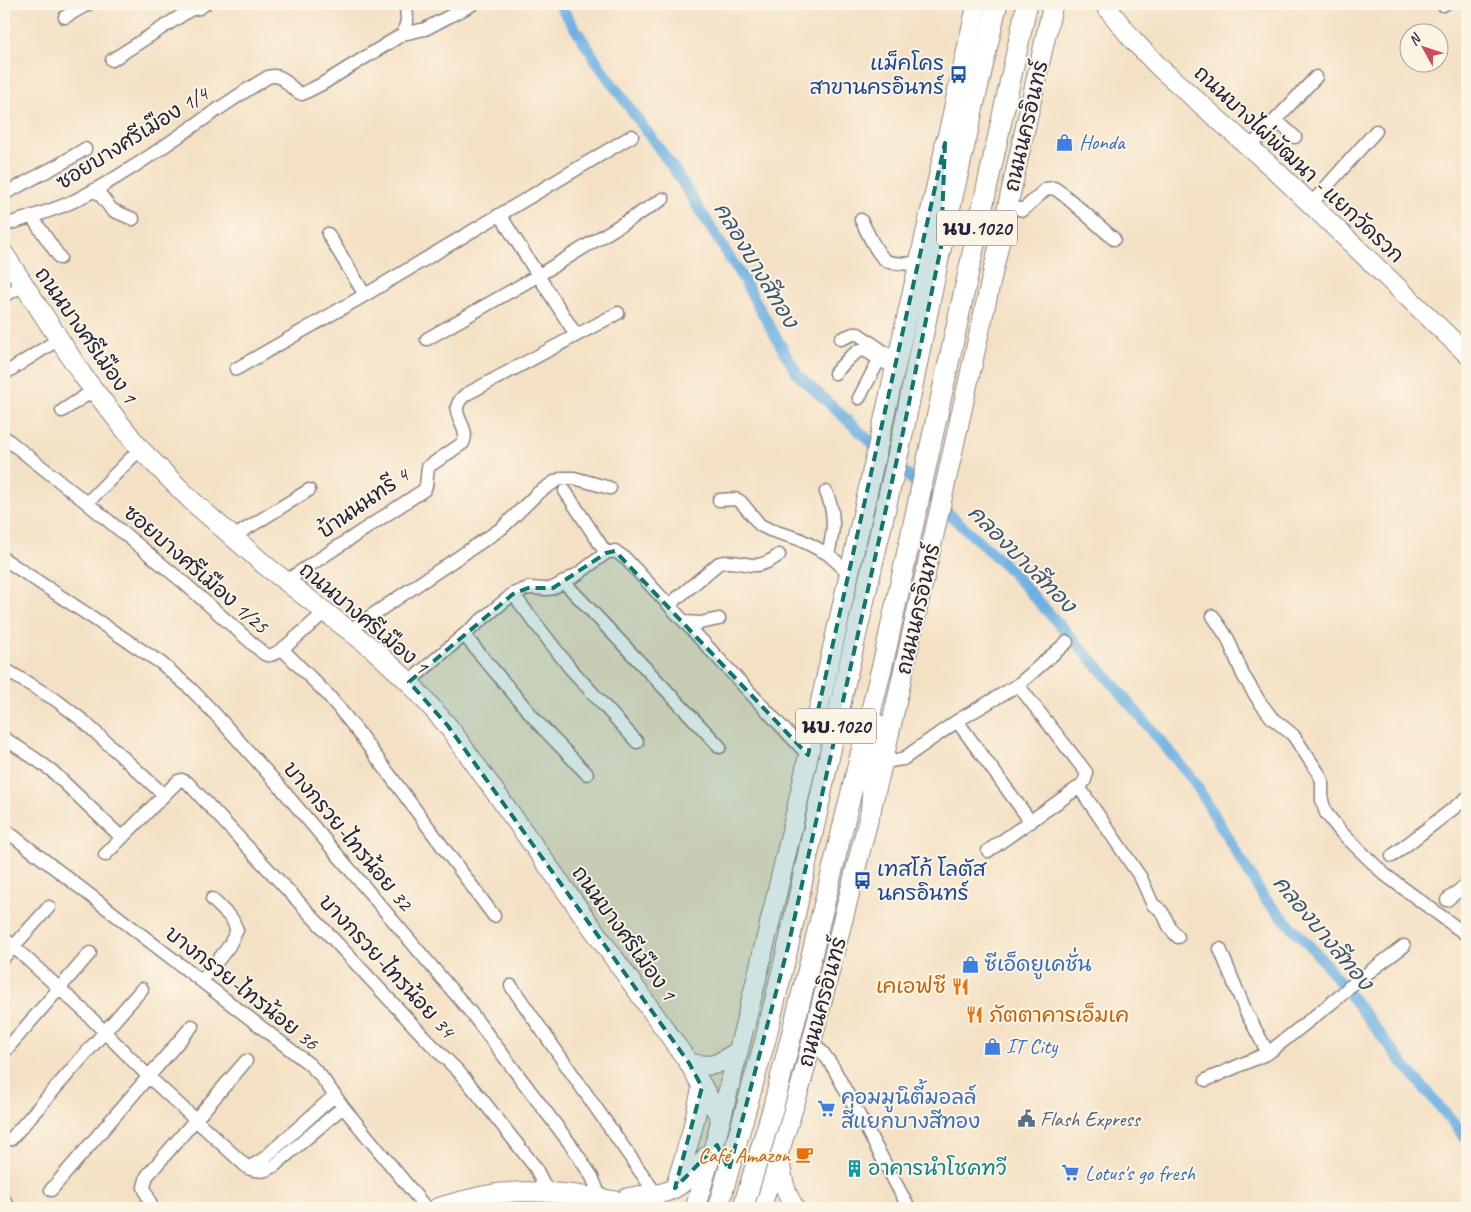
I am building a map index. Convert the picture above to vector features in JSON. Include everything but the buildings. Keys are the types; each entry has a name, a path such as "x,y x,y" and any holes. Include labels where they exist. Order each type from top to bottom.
{"main road":[{"name":"นบ.1020","path":"695,1208 721,1119 756,981 873,470 884,419 890,363 919,263 977,4"},
{"name":"นบ.1020","path":"718,1208 765,1041 788,947 845,683 902,437 941,247 997,4"},
{"name":"ถนนนครอินทร์","path":"743,1208 773,1108 885,654 1027,4"},
{"name":"ถนนนครอินทร์","path":"761,1208 801,1084 884,762 1053,4"},
{"name":"ถนนบางไผ่พัฒนา - แยกวัดรวก","path":"1104,4 1133,40 1160,68 1250,147 1467,354"},
{"path":"941,247 941,219 946,162 945,142"},
{"name":"ถนนบางศรีเมือง 1","path":"4,254 94,390 140,450 192,501 233,537 350,630 409,682 448,726 689,1063 721,1119"},
{"path":"871,810 876,740 888,668 885,654"},
{"path":"689,1063 716,1065 738,1051"},
{"path":"676,1188 692,1135 702,1087"},
{"path":"436,1208 499,1194 548,1192 611,1203 638,1195 656,1201 692,1175 714,1145 726,1166 733,1174 743,1179 753,1180 762,1174 779,1153"},
{"path":"779,1153 783,1180 788,1196 795,1208"}],"street":[{"path":"65,17 88,4"},
{"path":"112,60 186,7 199,8 205,4"},
{"path":"406,4 407,21 403,34 425,29 473,4"},
{"name":"ซอยบางศรีเมือง 1/4","path":"4,225 32,217 96,189 228,102 268,78 276,75 282,78 295,92 302,94 403,34"},
{"path":"1250,147 1316,77"},
{"path":"1276,120 1295,137"},
{"path":"1311,204 1376,131"},
{"path":"236,370 632,136"},
{"path":"4,194 85,149"},
{"path":"1008,206 1023,210 1046,189 1054,188 1114,239"},
{"path":"96,189 112,210 133,219"},
{"path":"427,339 539,275 663,199"},
{"path":"500,215 576,336"},
{"path":"32,217 60,258"},
{"path":"861,220 873,243 885,260 890,262 919,263"},
{"path":"328,234 365,295"},
{"path":"4,296 24,285"},
{"name":"บ้านนนทรี 4","path":"286,581 424,490 428,467 463,444 465,440 457,405 465,395 618,313"},
{"path":"842,340 858,334 890,363"},
{"path":"4,374 59,339"},
{"path":"835,373 850,357 860,350 890,363"},
{"path":"859,398 890,363"},
{"path":"62,410 94,390"},
{"path":"4,437 87,503 140,450"},
{"path":"350,630 502,528 538,493 556,481 563,478 574,478 610,488"},
{"path":"233,537 309,490"},
{"path":"565,491 609,552"},
{"path":"826,492 832,505 834,517 828,554"},
{"path":"719,500 742,502 760,525 799,539 828,554 849,573"},
{"name":"ซอยบางศรีเมือง 1/25","path":"87,503 176,576 258,650 268,656 282,649 326,611"},
{"path":"409,682 513,594 528,588 553,588 609,552 621,554 808,755"},
{"path":"669,605 719,563 728,561 746,566 758,566 769,562 779,555"},
{"name":"บางกรวย-ไทรน้อย 32","path":"4,559 161,663 190,688 215,714 281,788 472,1014 571,1145 611,1203"},
{"path":"564,582 720,747"},
{"path":"513,594 570,668 637,742"},
{"path":"1213,616 1228,640 1243,675 1259,701 1272,718 1293,736 1319,774 1322,781 1322,801 1326,813 1340,832 1384,874 1464,933 1467,930"},
{"path":"685,622 700,624 719,618"},
{"path":"464,636 539,724 587,774"},
{"path":"884,762 903,759 957,721 1018,685 1067,642"},
{"path":"282,649 329,696 355,728 494,916"},
{"path":"4,669 56,700 82,720 164,794 105,855"},
{"path":"988,851 1079,787 1086,779 1086,772 1018,685"},
{"path":"957,721 1031,822"},
{"path":"4,738 52,771 121,837"},
{"name":"บางกรวย-ไทรน้อย 34","path":"164,794 178,781 182,780 188,783 459,1072 535,1167 548,1192"},
{"path":"1079,787 1141,878 1153,905 1159,907 1178,937"},
{"path":"1392,856 1467,798"},
{"name":"บางกรวย-ไทรน้อย 36","path":"4,829 303,1059 320,1075 343,1107 426,1208"},
{"path":"1447,900 1467,884"},
{"path":"202,981 229,946 236,930 232,919 212,899"},
{"path":"4,957 49,907"},
{"path":"4,938 60,988 149,1077 248,1168 266,1171 274,1166 343,1107"},
{"path":"1206,1080 1268,1053 1349,987 1404,946"},
{"path":"1220,948 1246,1012 1268,1053"},
{"path":"4,1052 90,954"},
{"path":"511,986 656,1201"},
{"path":"11,1139 142,990"},
{"path":"51,1190 192,1026"},
{"path":"812,1041 833,1067 909,1208"},
{"path":"152,1208 144,1187 147,1176 246,1061"},
{"path":"248,1168 256,1165 336,1095"},
{"path":"4,1200 9,1208"}],"highlighted area":[{"path":"945,143 941,247 902,437 788,947 729,1170 717,1145 675,1188 702,1087 689,1063 448,726 409,682 513,594 528,588 553,588 606,553 615,551 808,755"}],"waterway":[{"name":"คลองบางสีทอง","path":"559,4 603,71 674,169 743,279 797,374 1006,566 1108,678 1193,780 1264,898 1321,958 1397,1056 1467,1139"}],"place":[{"name":"แม็คโคร สาขานครอินทร์","path":"958,75"},
{"name":"Honda","path":"1065,142"},
{"name":"เทสโก้ โลตัส นครอินทร์","path":"863,881"},
{"name":"ซีเอ็ดยูเคชั่น","path":"970,964"},
{"name":"เคเอฟซี","path":"960,986"},
{"name":"ภัตตาคารเอ็มเค","path":"975,1015"},
{"name":"IT City","path":"992,1046"},
{"name":"คอมมูนิตี้มอลล์ สี่แยกบางสีทอง","path":"827,1109"},
{"name":"Flash Express","path":"1026,1119"},
{"name":"Café Amazon","path":"804,1155"},
{"name":"อาคารนำโชคทวี","path":"854,1168"},
{"name":"Lotus's go fresh","path":"1071,1173"}]}
